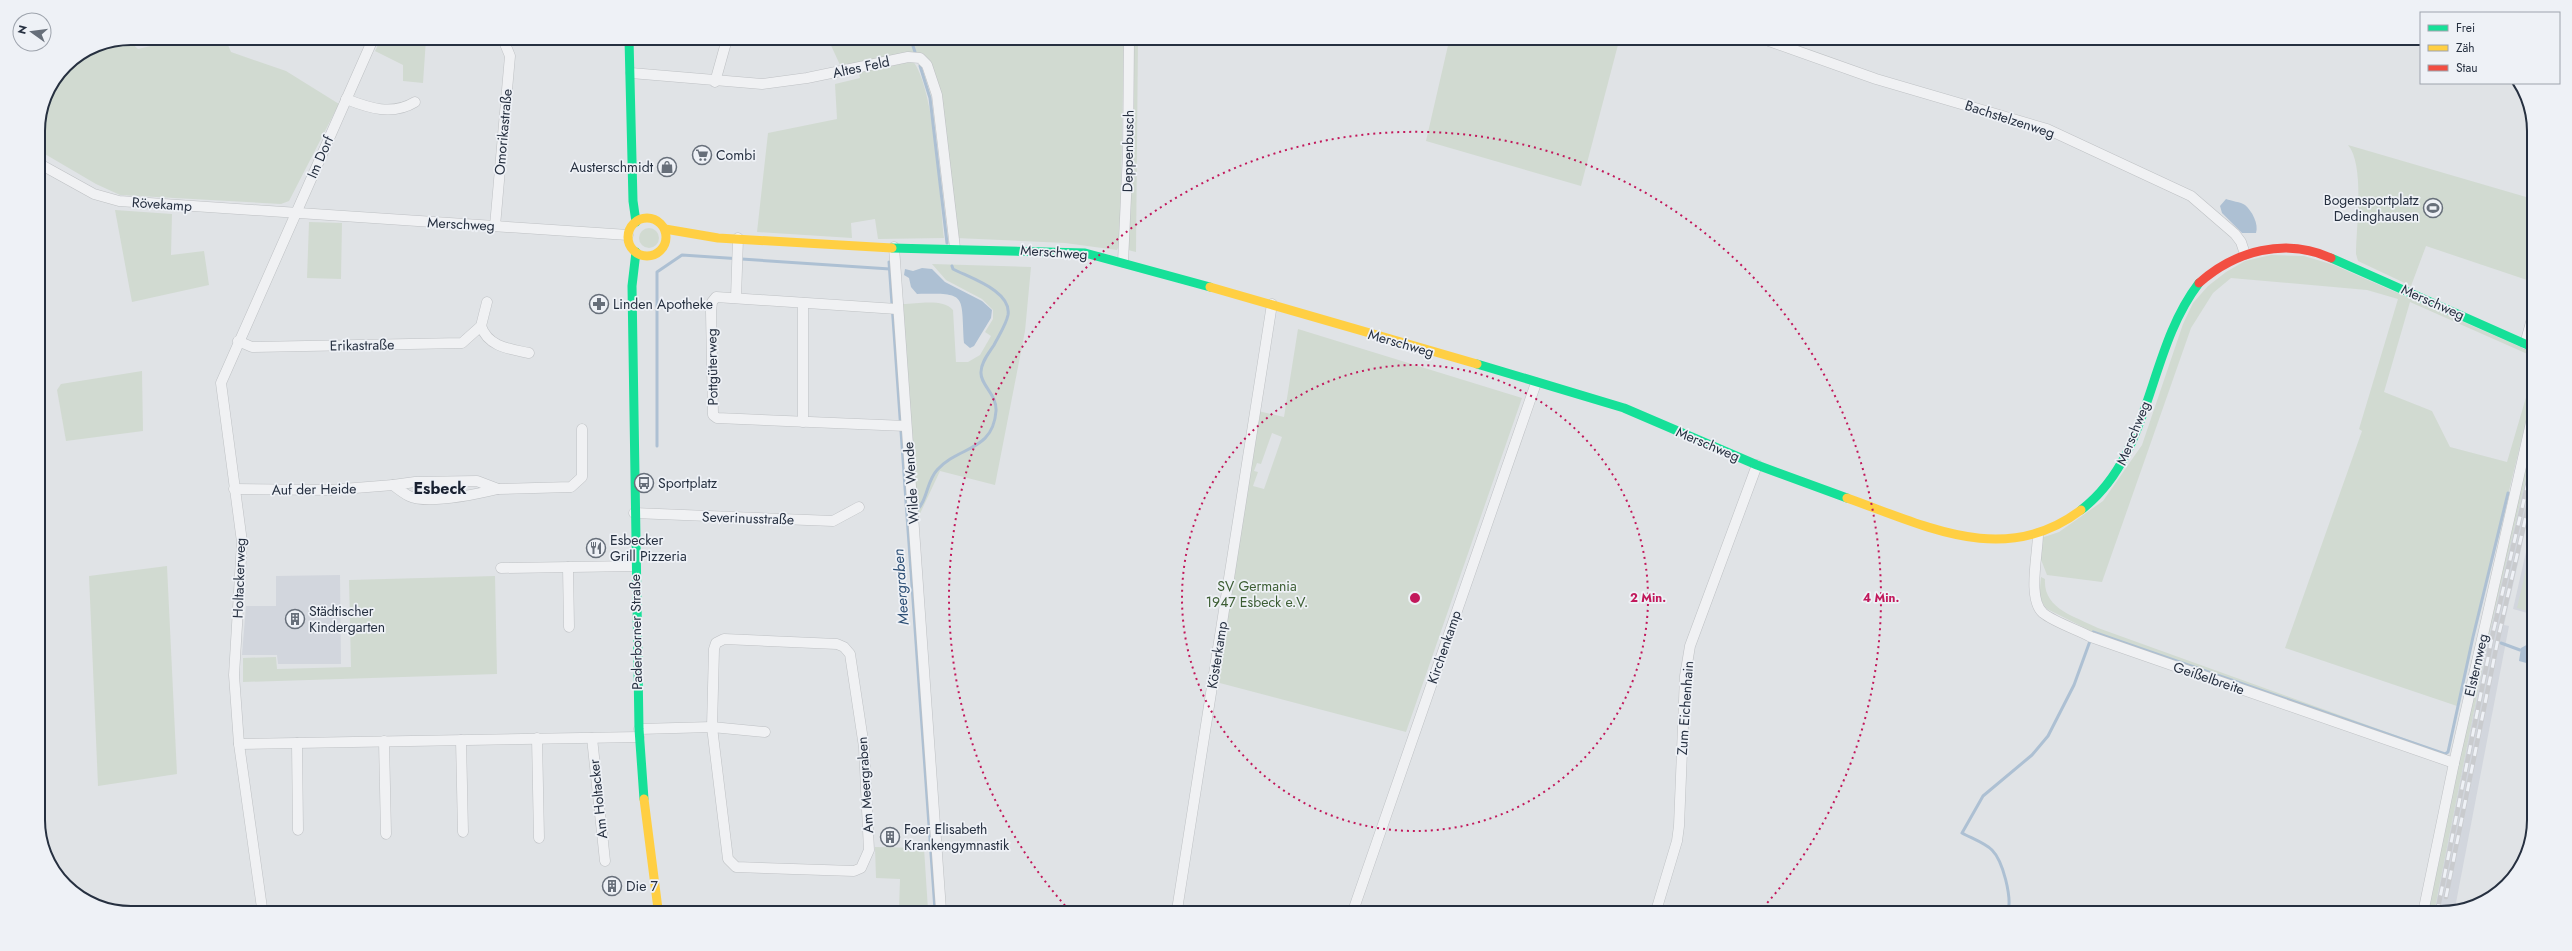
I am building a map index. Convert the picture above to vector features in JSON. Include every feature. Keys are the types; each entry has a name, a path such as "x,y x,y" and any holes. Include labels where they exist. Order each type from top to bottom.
{"street":[{"name":"Im Dorf","path":"294,214 370,45"},
{"name":"Omorikastraße","path":"495,226 510,56 505,45"},
{"path":"629,45 636,222 628,235 629,242 636,252 644,256 653,255"},
{"path":"715,82 725,45"},
{"name":"Deppenbusch","path":"1123,262 1128,153 1129,45"},
{"name":"Bachstelzenweg","path":"1781,45 1876,78 2047,129 2191,196 2235,234 2241,242 2245,254"},
{"name":"Altes Feld","path":"631,74 715,82 762,84 807,78 908,57 920,58 927,65 937,95 955,248"},
{"path":"346,99 371,108 402,110 415,102"},
{"name":"Rövekamp","path":"45,168 94,194 119,201 294,214"},
{"path":"633,168 641,201 649,218"},
{"name":"Merschweg","path":"294,214 628,235"},
{"name":"Holtackerweg","path":"262,906 239,744 234,675 242,542 221,383 294,214"},
{"path":"636,222 649,218 655,219 665,229 672,243"},
{"name":"Merschweg","path":"665,229 718,238"},
{"name":"Merschweg","path":"672,243 718,238 738,238 894,247 1085,253 1123,262 1272,304 1624,408 1757,465 1958,536 1990,541 2038,534 2058,527 2079,513 2108,485 2133,440 2176,320 2187,298 2213,271 2245,254 2278,248 2306,249 2323,254 2527,344"},
{"path":"736,298 738,238"},
{"name":"Paderborner Straße","path":"633,305 645,266 653,255 672,243"},
{"name":"Wilde Wende","path":"894,247 897,309 941,906"},
{"name":"Paderborner Straße","path":"636,252 632,286 634,566 639,733 646,824 658,906"},
{"name":"Pottgüterweg","path":"897,309 716,297 712,302 713,415 717,418 906,426"},
{"path":"487,302 481,326 484,334 492,342 528,353"},
{"path":"803,303 803,422"},
{"name":"Kösterkamp","path":"1178,906 1272,304"},
{"name":"Erikastraße","path":"238,342 252,347 462,343 481,326"},
{"name":"Kirchenkamp","path":"1355,906 1536,382"},
{"name":"Auf der Heide","path":"393,485 409,496 421,499 478,494 498,489 571,487 582,477 582,429"},
{"name":"Elsternweg","path":"2424,906 2454,763 2527,440"},
{"name":"Zum Eichenhain","path":"1658,906 1677,841 1679,826 1685,676 1690,646 1757,465"},
{"name":"Auf der Heide","path":"234,489 330,490 415,482 477,481 498,489"},
{"name":"Severinusstraße","path":"634,513 833,521 859,507"},
{"name":"Geißelbreite","path":"2038,534 2034,589 2036,602 2043,613 2091,637 2454,763"},
{"path":"501,568 634,566"},
{"path":"568,567 569,627"},
{"name":"Am Meergraben","path":"724,639 837,644 844,647 850,654 864,747 869,850 861,868 854,871 736,867 731,864 728,859 712,727 714,649 716,643 724,639"},
{"path":"239,744 592,738 712,727 765,732"},
{"path":"537,738 539,838"},
{"name":"Am Holtacker","path":"592,738 605,861"},
{"path":"462,740 463,832"},
{"path":"384,741 386,834"},
{"path":"297,743 298,830"}],"shaded area":[{"path":"2527,472 2527,523 2504,625 2509,626 2456,904 2435,906 2488,640"},
{"path":"2527,548 2527,613 2513,609"},
{"path":"340,575 341,664 278,664 277,655 242,655 246,606 276,606 276,576"}],"green space":[{"path":"125,45 134,45 138,49 155,45 228,45 231,52 286,71 339,104 289,201 281,204 120,195 96,184 45,154 45,131 48,109 54,93 66,74 83,60 103,50"},
{"path":"378,45 426,45 423,83 403,81 403,65 375,51"},
{"path":"831,45 1124,45 1120,244 1117,250 1065,243 956,238 939,92 920,54 841,67"},
{"path":"1132,45 1138,45 1136,252 1128,250"},
{"path":"1448,45 1618,45 1581,186 1426,141"},
{"path":"912,60 920,74 926,93 931,118 944,238 878,239 875,219 851,223 852,238 757,232 768,133 837,119 835,84 860,78 858,69"},
{"path":"2348,145 2527,197 2527,280 2426,246 2411,286 2358,261 2356,254 2358,181 2353,154"},
{"path":"115,210 172,214 171,255 204,251 209,285 132,302"},
{"path":"309,222 342,223 341,279 307,278"},
{"path":"649,228 656,231 659,238 656,245 649,248 642,245 639,238 642,231"},
{"path":"2271,255 2304,256 2334,265 2527,350 2527,354 2410,302 2384,392 2432,411 2450,447 2507,462 2527,394 2527,417 2457,706 2285,648 2362,431 2359,429 2398,299 2367,290 2231,278 2213,293 2191,328 2102,582 2047,575 2040,557 2041,538 2059,532 2103,501 2142,445 2183,324 2193,303 2208,286 2226,272 2245,261"},
{"path":"932,264 1031,267 1025,331 995,485 940,471 917,520 903,304 936,303 949,306 953,310 956,362 968,362 980,355 991,336 985,332 993,319 993,310 982,299 946,280"},
{"name":"SV Germania 1947 Esbeck e.V.","path":"1298,329 1522,398 1406,732 1216,682 1258,411 1284,417","holes":["1272,433 1282,437 1264,489 1253,486 1258,472 1254,471 1257,463 1261,464"]},
{"path":"142,371 143,431 66,441 57,390 61,384"},
{"path":"2527,452 2527,473 2488,640 2435,906 2428,906 2456,764"},
{"path":"2527,565 2527,611 2517,608"},
{"path":"167,566 177,774 98,786 89,576"},
{"path":"495,576 497,674 243,682 243,658 276,657 277,669 351,667 349,580"},
{"path":"2041,577 2045,579 2049,598 2055,605 2071,615 2098,628 2445,753 2441,755 2097,634 2047,609 2039,599"},
{"path":"875,847 924,848 928,906 899,906 900,879 876,878"}],"water":[{"path":"2226,199 2241,203 2248,208 2256,222 2256,233 2242,233 2222,213 2220,206"},
{"path":"922,268 932,269 945,282 982,301 992,310 991,318 974,346 970,348 964,343 963,315 958,300 953,296 945,294 917,294 911,287 909,278 904,275 905,269 913,271"},
{"path":"2527,645 2527,663 2519,661 2521,648"}],"waterway":[{"path":"913,45 915,52"},
{"path":"920,66 930,98 947,243"},
{"path":"657,446 657,272 682,255 890,269"},
{"name":"Meergraben","path":"889,262 935,906"},
{"path":"915,512 925,497 933,475 937,470 945,462 982,441 988,434 993,424 996,411 994,400 981,377 981,368 1006,322 1008,315 1007,307 997,292 979,281 953,269 952,266"},
{"path":"2093,632 2445,754 2448,752 2473,637 2508,493"},
{"path":"2009,906 2006,880 1996,855 1986,845 1962,833 1983,796 2032,755 2048,736 2074,685 2090,641"},
{"path":"2501,643 2520,650"}],"railway":[{"path":"2438,906 2493,633 2527,487"},
{"path":"2446,897 2499,634 2527,512"}],"traffic: fast":[{"path":"629,45 633,201 636,222"},
{"path":"892,248 1085,253 1210,287"},
{"path":"636,252 632,286 639,729 644,799"},
{"path":"2331,258 2527,345"},
{"path":"2081,510 2105,487 2122,461 2136,432 2168,340 2182,310 2199,283"},
{"path":"1477,364 1624,408 1757,465 1847,498"}],"traffic: slow":[{"path":"643,218 651,218 658,221 663,226 666,237 663,248 658,253 651,256 643,256 636,253 631,248 628,241 628,233 631,226 636,221 643,218"},
{"path":"665,229 718,238 892,248"},
{"path":"1210,287 1477,364"},
{"path":"1847,498 1906,520 1936,529 1965,536 1994,539 2023,537 2052,527 2081,510"},
{"path":"644,799 658,906"}],"traffic: jam":[{"path":"2199,283 2228,263 2244,255 2261,251 2279,248 2296,249 2314,252 2331,258"}],"place":[{"name":"Combi","path":"702,155"},
{"name":"Austerschmidt","path":"667,167"},
{"name":"Bogensportplatz Dedinghausen","path":"2433,208"},
{"name":"Linden Apotheke","path":"599,304"},
{"name":"Sportplatz","path":"644,483"},
{"name":"Esbecker Grill Pizzeria","path":"596,548"},
{"name":"Städtischer Kindergarten","path":"295,619"},
{"name":"Foer Elisabeth Krankengymnastik","path":"890,837"},
{"name":"Die 7","path":"612,886"}],"district":[{"name":"Esbeck","path":"440,488"}]}
